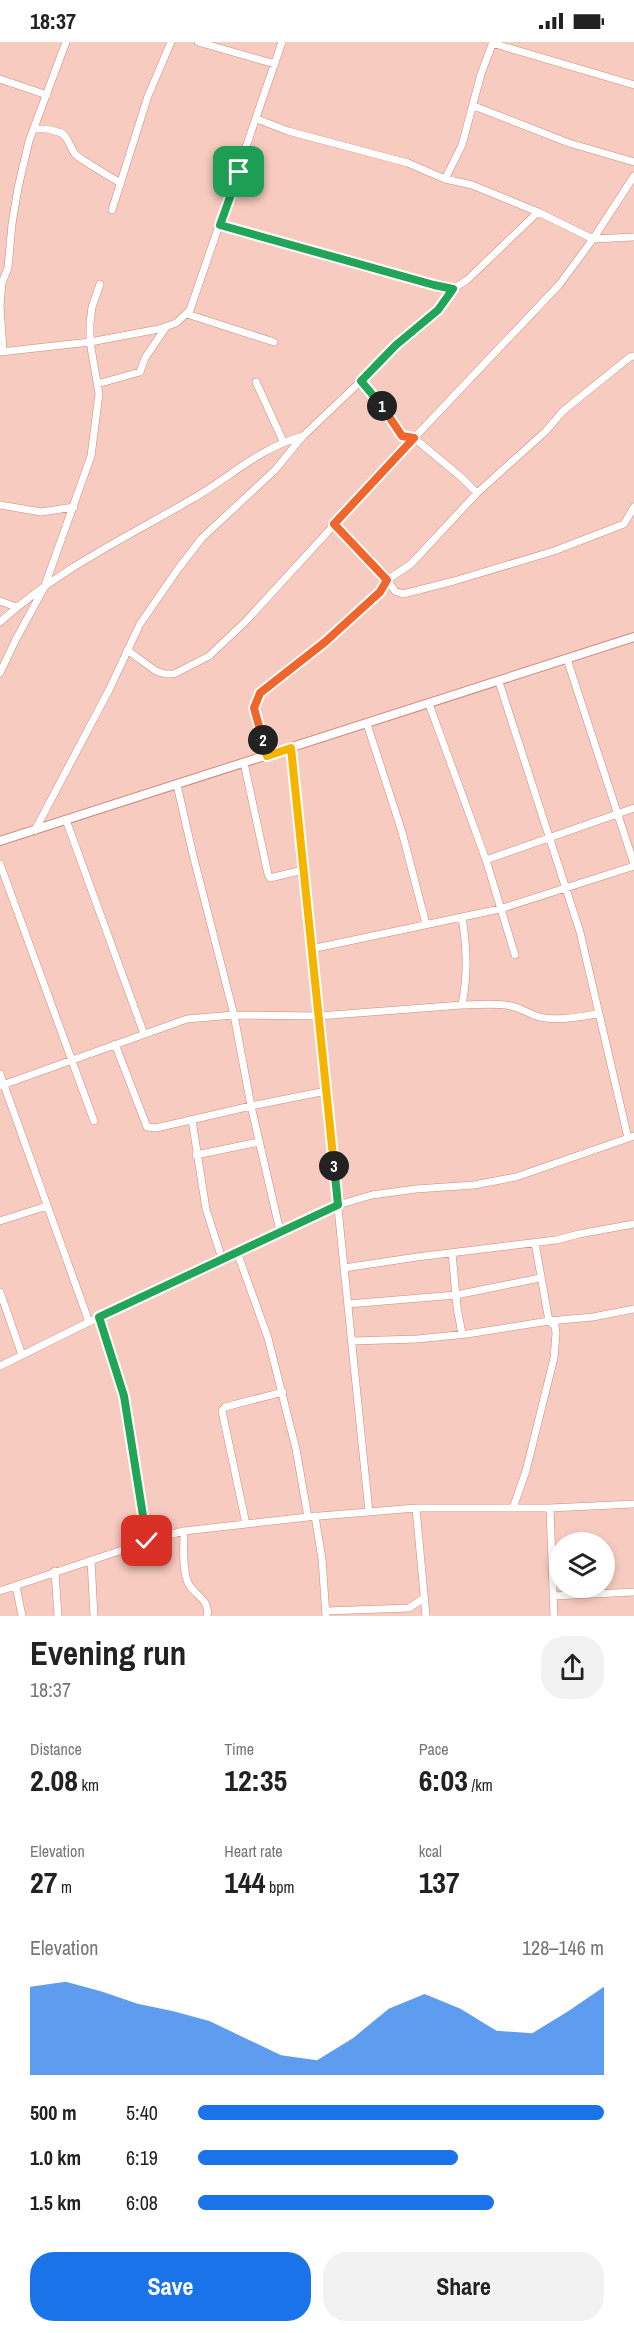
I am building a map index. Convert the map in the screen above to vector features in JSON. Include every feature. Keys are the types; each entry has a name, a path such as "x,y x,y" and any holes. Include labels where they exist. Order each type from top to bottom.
{"main road":[{"path":"0,841 634,637"}],"street":[{"path":"66,42 29,141 12,224 8,268 2,283 0,306 2,351 90,342 166,327 176,323 187,314 257,120 282,42"},
{"path":"112,210 148,96 171,42"},
{"path":"198,42 275,64"},
{"path":"445,179 462,145 492,42 634,85"},
{"path":"0,79 47,95"},
{"path":"474,106 569,143 634,162"},
{"path":"257,120 288,131 408,163 445,179 472,185 538,212 593,239 634,237"},
{"path":"34,129 62,133 78,157 121,183"},
{"path":"127,650 156,671 174,674 208,656 245,622 558,285 593,239 634,176"},
{"path":"35,830 109,690 140,624 202,538 275,470 303,436 396,345 438,310 453,289 467,280 538,212"},
{"path":"220,225 453,289"},
{"path":"0,674 44,588 91,456 99,394 90,342 92,307 100,284"},
{"path":"187,314 274,342"},
{"path":"97,384 140,372 146,358 166,327"},
{"path":"267,756 254,708 260,693 325,642 380,592 387,580 411,564 477,493 546,431 563,411 634,356"},
{"path":"361,381 379,402 402,436 414,438 477,493"},
{"path":"256,382 283,441"},
{"path":"0,622 73,566 193,499 283,441 303,436"},
{"path":"0,505 41,512 74,507"},
{"path":"334,524 395,591 403,594 554,551 624,524 634,507"},
{"path":"0,601 16,608"},
{"path":"311,948 500,909 567,889 634,865 567,659"},
{"path":"0,1366 88,1322 338,1205 372,1195 474,1185 516,1177 631,1137 597,1014 580,932 498,682"},
{"path":"429,704 486,860 515,956"},
{"path":"367,724 402,832 426,924"},
{"path":"291,748 369,1512"},
{"path":"244,763 270,878 303,870"},
{"path":"177,784 234,1015 251,1106 280,1231"},
{"path":"486,860 634,808"},
{"path":"66,820 144,1034"},
{"path":"0,864 94,1121"},
{"path":"462,917 467,950 467,976 462,1005"},
{"path":"2,1085 187,1019 234,1015 319,1017 462,1005 505,1005 538,1017 550,1018 597,1014"},
{"path":"115,1044 147,1126 156,1128 326,1091"},
{"path":"0,1074 88,1322"},
{"path":"192,1120 206,1209 222,1259"},
{"path":"196,1155 259,1142"},
{"path":"0,1221 47,1206"},
{"path":"344,1268 556,1240 634,1224"},
{"path":"513,1508 526,1471 554,1358 556,1334 555,1326 549,1321 535,1243"},
{"path":"237,1252 268,1338 282,1392 322,1560 326,1613 409,1608 424,1598"},
{"path":"452,1252 462,1334"},
{"path":"348,1304 456,1294 540,1278"},
{"path":"0,1292 22,1355"},
{"path":"352,1341 417,1339 462,1334 593,1317 634,1309"},
{"path":"99,1317 124,1396 147,1541"},
{"path":"246,1524 222,1411 225,1407 282,1392"},
{"path":"0,1591 147,1541 184,1531 312,1516 416,1508 550,1508 634,1504"},
{"path":"416,1508 426,1616"},
{"path":"550,1508 551,1532"},
{"path":"184,1531 184,1566 187,1582 194,1592 205,1600 208,1609 207,1616"},
{"path":"91,1560 94,1616"},
{"path":"55,1571 58,1616"},
{"path":"16,1586 22,1616"},
{"path":"615,1593 634,1592"},
{"path":"553,1598 554,1616"}],"route":[{"path":"147,1541 124,1396 99,1317 338,1205 291,748 267,756 254,708 260,693 325,642 380,592 387,580 334,524 414,438 402,436 379,402 361,381 396,345 438,310 453,289 220,225 239,172"}]}
